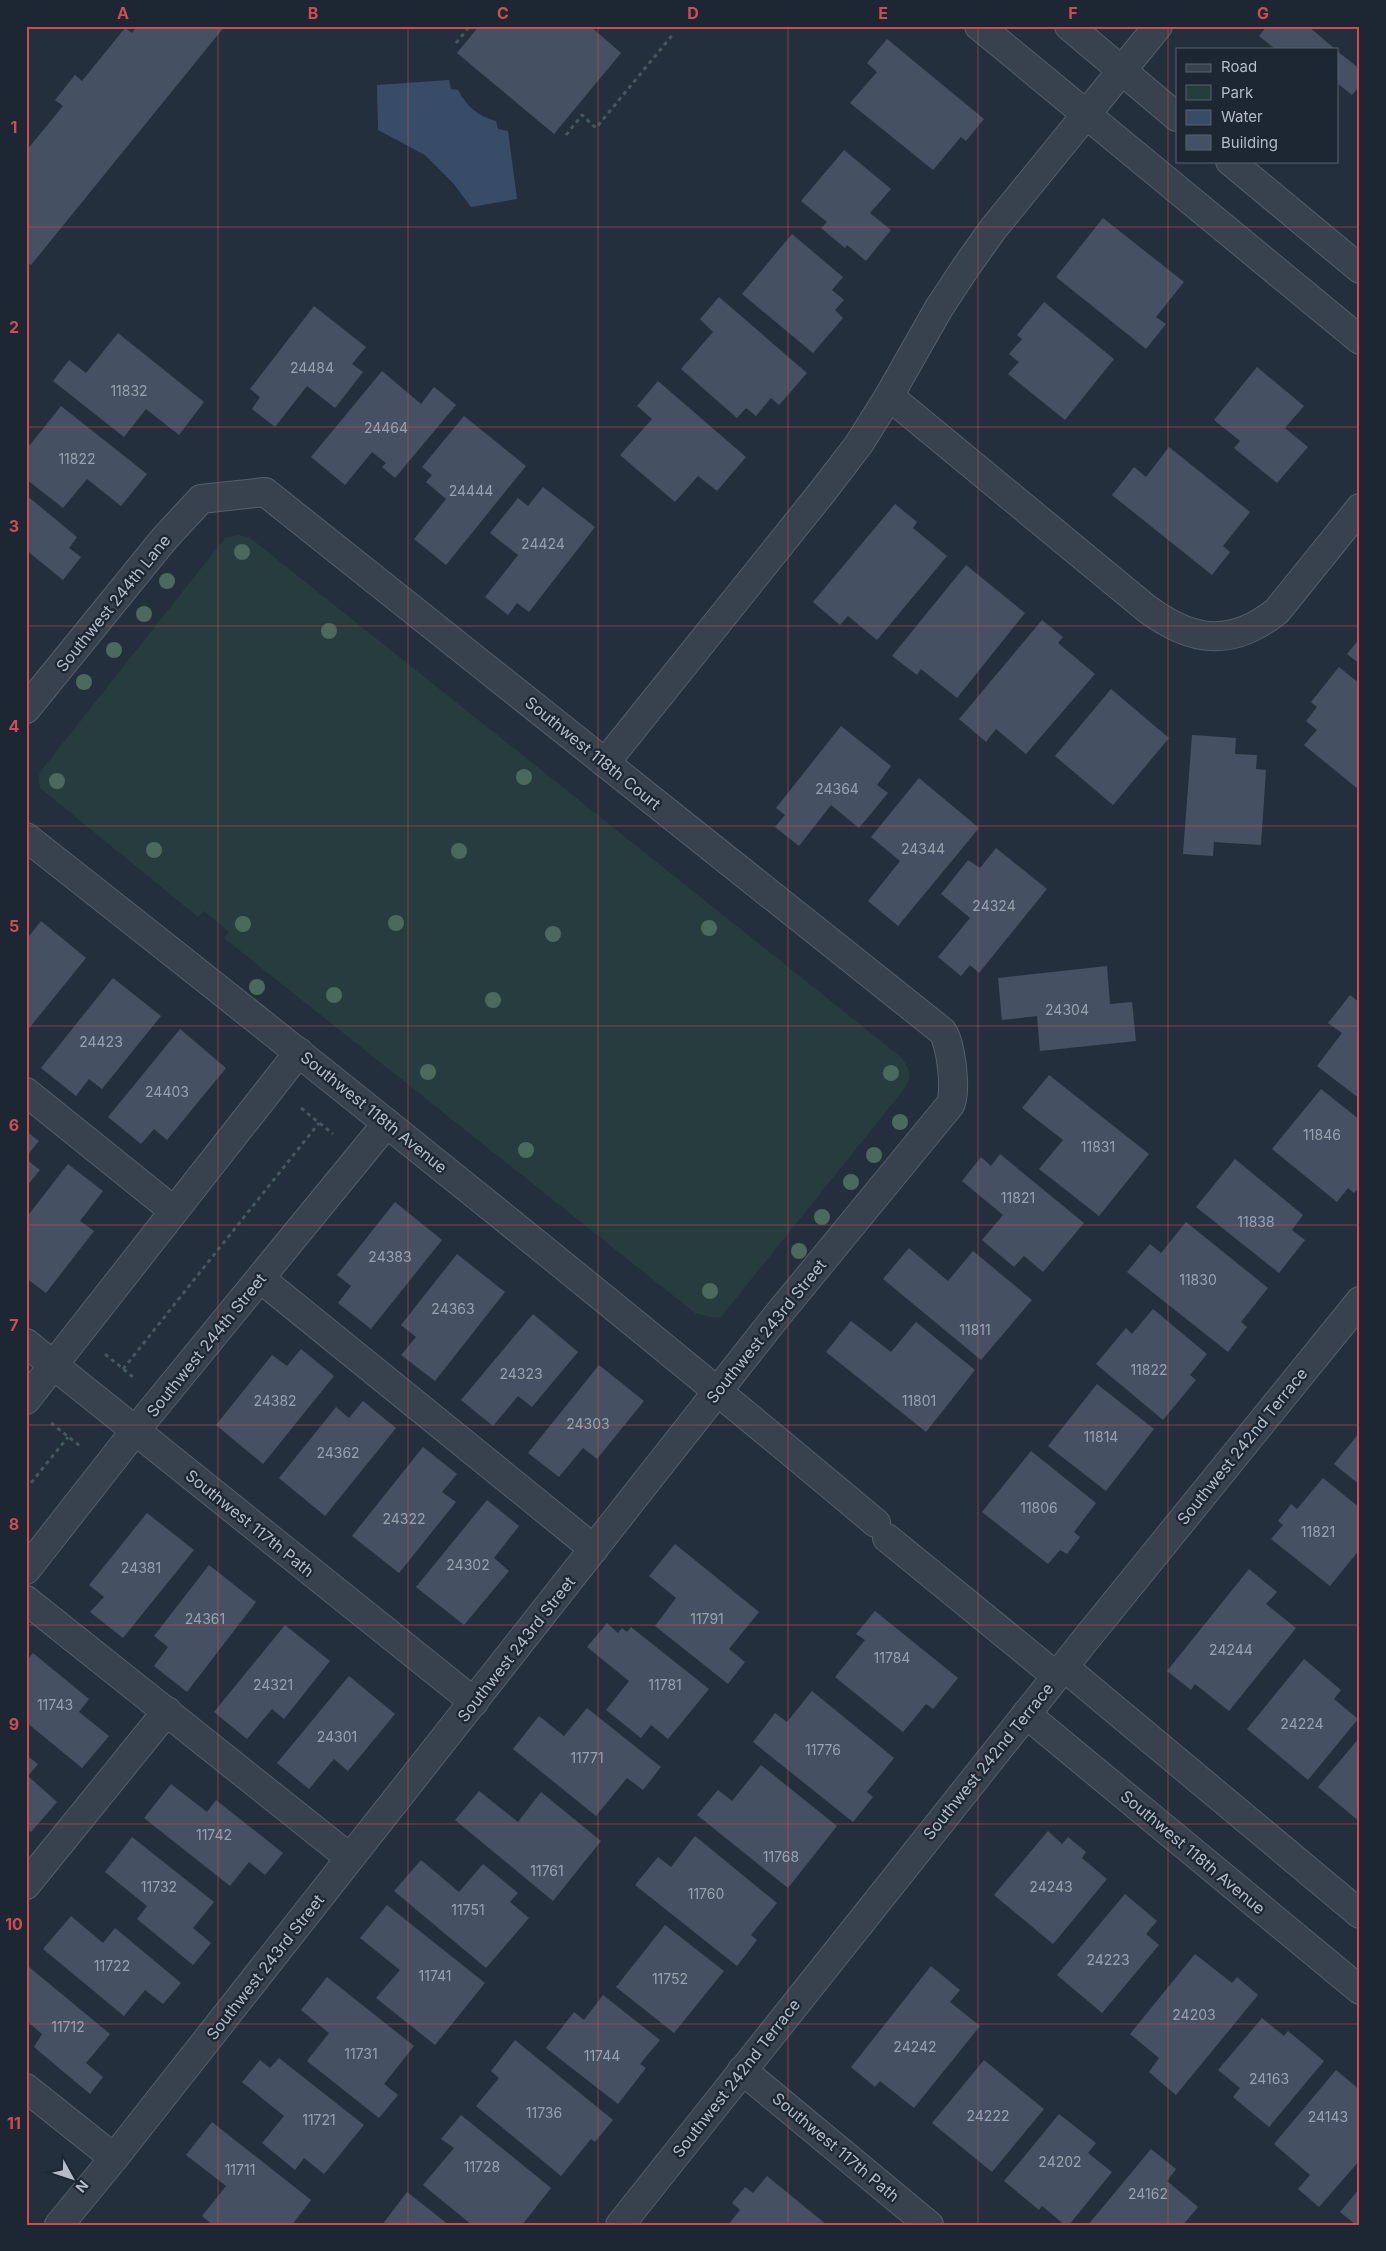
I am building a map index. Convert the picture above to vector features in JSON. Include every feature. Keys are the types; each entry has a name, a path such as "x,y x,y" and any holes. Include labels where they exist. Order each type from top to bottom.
{"street":[{"path":"979,26 1360,340"},
{"path":"1068,26 1176,116"},
{"path":"605,763 824,491 859,444 889,396 939,308 993,229 1158,26"},
{"path":"1231,162 1360,269"},
{"path":"889,396 1146,608 1181,631 1210,636 1227,635 1255,627 1266,620 1277,611 1360,508"},
{"name":"Southwest 118th Court","path":"201,499 265,492 942,1031 946,1035 951,1067"},
{"name":"Southwest 244th Lane","path":"26,709 164,539 201,499"},
{"name":"Southwest 118th Avenue","path":"26,837 299,1052 718,1391 882,1531 1060,1671"},
{"path":"26,1400 299,1052"},
{"name":"Southwest 243rd Street","path":"59,2225 114,2158 718,1391 950,1105 954,1094 951,1067"},
{"path":"26,1092 174,1211"},
{"name":"Southwest 244th Street","path":"26,1570 136,1431 387,1123"},
{"path":"261,1279 594,1549"},
{"name":"Southwest 242nd Terrace","path":"620,2225 1060,1671 1360,1301"},
{"name":"Southwest 117th Path","path":"26,1344 474,1702"},
{"path":"26,1600 350,1858"},
{"path":"1060,1671 1360,1914"},
{"path":"26,1885 166,1711"},
{"name":"Southwest 118th Avenue","path":"1026,1714 1360,1990"},
{"name":"Southwest 117th Path","path":"742,2070 929,2225"},
{"path":"26,2088 114,2158"}],"path":[{"path":"456,43 470,26"},
{"path":"566,135 582,115 596,128 674,33"},
{"path":"295,1103 337,1137"},
{"path":"123,1370 319,1123"},
{"path":"98,1349 135,1379"},
{"path":"50,1422 83,1448"},
{"path":"26,1489 68,1436"}],"green space":[{"path":"238,535 249,537 902,1058 909,1070 910,1077 905,1088 721,1317 714,1318 695,1313 224,938 229,932 204,911 198,917 40,788 39,775 44,767 225,538"}],"water":[{"path":"449,80 451,89 458,90 474,110 496,121 498,129 508,131 517,199 471,207 453,183 425,155 378,130 377,85"}],"building":[{"path":"137,26 225,26 31,265 26,262 26,151 63,106 55,100 75,75 82,81 125,28 132,33"},
{"path":"479,26 590,26 621,53 554,134 457,53"},
{"path":"1267,26 1308,26 1334,48 1274,48 1259,36"},
{"path":"887,39 984,119 966,141 961,137 933,170 850,103 877,72 867,63"},
{"path":"1338,52 1360,69 1360,86 1352,95 1338,84"},
{"path":"844,150 891,189 870,213 891,230 866,261 847,245 845,248 821,228 827,222 801,201"},
{"path":"1103,218 1184,282 1156,317 1166,324 1146,349 1056,277"},
{"path":"792,234 843,277 832,290 844,300 835,310 843,318 813,353 742,294"},
{"path":"719,297 807,373 779,405 771,398 756,416 746,408 737,418 681,369 713,332 700,319"},
{"path":"1044,302 1114,359 1065,420 1008,374 1019,362 1009,354 1022,339 1017,335"},
{"path":"314,306 366,347 352,364 363,372 335,408 307,386 275,427 252,409 260,397 250,389"},
{"path":"118,333 204,402 179,435 146,409 124,437 53,381 69,360 86,373"},
{"path":"1257,367 1304,406 1285,428 1308,447 1277,483 1234,448 1240,441 1214,420"},
{"path":"382,371 421,404 434,387 456,405 395,478 382,467 386,463 372,452 345,485 311,457"},
{"path":"658,381 746,457 717,491 698,476 675,502 620,455 652,419 637,406"},
{"path":"61,406 147,474 121,506 87,479 63,508 26,479 26,442 30,445"},
{"path":"464,416 526,466 446,565 414,539 446,499 426,482 432,475 422,467"},
{"path":"1169,447 1250,512 1223,546 1230,552 1212,575 1112,495 1134,467 1146,477"},
{"path":"543,487 595,527 529,612 517,603 508,615 485,597 518,555 490,533 518,498 528,506"},
{"path":"26,495 77,537 69,548 81,557 63,580 26,550"},
{"path":"895,504 917,522 913,528 947,556 877,640 848,616 840,625 813,602"},
{"path":"966,565 1025,613 957,698 921,669 917,675 892,656"},
{"path":"1042,620 1063,637 1058,643 1095,674 1026,754 996,729 986,742 959,719"},
{"path":"1360,638 1360,664 1347,654"},
{"path":"1339,667 1360,684 1360,787 1358,789 1304,745 1317,730 1306,721 1317,707 1311,702"},
{"path":"1111,689 1169,738 1113,805 1055,756"},
{"path":"841,726 891,766 877,785 888,793 859,828 831,805 799,846 775,827 785,815 776,808"},
{"path":"1192,735 1236,738 1235,754 1257,755 1256,769 1266,770 1261,845 1214,842 1213,856 1183,854"},
{"path":"919,778 979,828 898,926 868,901 900,861 871,837"},
{"path":"996,848 1047,889 979,973 970,965 961,976 938,957 970,918 941,894 968,860 980,868"},
{"path":"41,921 86,958 26,1032 26,940"},
{"path":"1107,966 1110,1004 1132,1002 1136,1041 1040,1051 1037,1016 1002,1020 998,978"},
{"path":"113,978 161,1016 102,1089 89,1079 76,1096 41,1068"},
{"path":"1350,995 1360,1003 1360,1099 1317,1066 1342,1033 1328,1023"},
{"path":"180,1029 226,1068 167,1140 154,1129 141,1144 108,1117"},
{"path":"1049,1075 1149,1154 1099,1216 1039,1169 1063,1140 1022,1108"},
{"path":"1321,1089 1360,1120 1360,1186 1354,1193 1348,1188 1337,1202 1272,1149"},
{"path":"26,1131 39,1141 26,1157"},
{"path":"1000,1154 1084,1223 1043,1272 1024,1256 1014,1267 982,1240 1003,1215 962,1181 981,1157 991,1166"},
{"path":"26,1159 40,1170 26,1187"},
{"path":"1235,1159 1303,1215 1292,1230 1305,1240 1279,1273 1196,1207"},
{"path":"68,1164 103,1191 80,1221 94,1231 46,1293 26,1278 26,1218"},
{"path":"395,1202 442,1240 371,1329 338,1303 351,1286 337,1275"},
{"path":"1186,1222 1268,1288 1241,1322 1247,1327 1228,1352 1127,1272 1150,1244 1161,1253"},
{"path":"909,1248 948,1281 973,1251 1032,1300 981,1360 883,1279"},
{"path":"457,1254 505,1292 435,1381 401,1355 416,1337 401,1325"},
{"path":"1153,1309 1207,1354 1190,1375 1196,1380 1163,1420 1096,1364 1126,1328 1132,1334"},
{"path":"533,1314 578,1352 532,1407 518,1396 493,1426 461,1400"},
{"path":"851,1321 891,1352 916,1322 975,1370 926,1432 826,1352"},
{"path":"301,1349 334,1376 263,1464 216,1425 272,1355 287,1366"},
{"path":"599,1365 644,1401 597,1459 583,1448 559,1477 528,1453"},
{"path":"1097,1384 1154,1429 1106,1491 1048,1446"},
{"path":"363,1401 396,1428 325,1516 279,1478 336,1407 349,1418"},
{"path":"1360,1432 1360,1485 1334,1464"},
{"path":"423,1447 457,1474 442,1492 456,1502 399,1573 352,1536"},
{"path":"1031,1451 1096,1503 1074,1532 1080,1537 1067,1554 1060,1550 1048,1564 982,1512"},
{"path":"1323,1478 1360,1508 1360,1549 1330,1586 1271,1539 1283,1525 1278,1521 1291,1504 1297,1509"},
{"path":"487,1500 519,1526 494,1558 509,1571 464,1625 416,1587"},
{"path":"147,1513 194,1550 123,1638 90,1612 104,1597 89,1585"},
{"path":"675,1544 759,1612 729,1649 745,1662 728,1684 655,1626 676,1598 649,1576"},
{"path":"209,1565 256,1602 187,1692 154,1666 168,1647 154,1636"},
{"path":"1249,1569 1277,1592 1266,1604 1296,1628 1229,1711 1195,1684 1191,1690 1167,1671"},
{"path":"875,1611 958,1678 933,1709 926,1704 903,1732 835,1677 865,1640 856,1634"},
{"path":"607,1623 618,1633 622,1628 627,1632 631,1627 709,1689 668,1739 651,1725 641,1738 606,1710 629,1681 587,1647"},
{"path":"285,1625 330,1661 284,1719 272,1709 247,1739 214,1712"},
{"path":"33,1653 89,1699 79,1712 109,1736 82,1768 26,1722 26,1661"},
{"path":"1304,1659 1341,1690 1334,1699 1358,1719 1308,1780 1247,1729"},
{"path":"349,1676 395,1714 348,1771 334,1759 309,1789 277,1763"},
{"path":"812,1691 894,1758 867,1792 873,1797 853,1822 753,1742 775,1713 787,1722"},
{"path":"587,1708 661,1767 643,1790 627,1778 596,1816 513,1749 539,1716 564,1736"},
{"path":"1360,1737 1360,1822 1318,1787"},
{"path":"26,1755 38,1764 28,1776 57,1802 31,1832 26,1829"},
{"path":"761,1765 837,1826 788,1888 697,1815 718,1790 732,1801"},
{"path":"171,1784 207,1812 216,1800 283,1853 265,1875 249,1862 230,1886 144,1818"},
{"path":"479,1791 518,1822 541,1792 601,1841 553,1901 455,1820"},
{"path":"1048,1831 1062,1844 1068,1837 1086,1852 1082,1858 1107,1879 1053,1944 994,1895"},
{"path":"695,1836 777,1903 751,1935 757,1940 737,1966 635,1885 658,1857 671,1867"},
{"path":"132,1837 214,1902 193,1928 211,1943 193,1965 137,1919 147,1906 105,1872"},
{"path":"421,1860 459,1892 483,1864 518,1893 510,1902 529,1918 486,1968 394,1891"},
{"path":"1125,1894 1157,1921 1146,1934 1159,1945 1102,2013 1057,1975"},
{"path":"387,1905 485,1983 435,2045 376,1998 400,1970 360,1938"},
{"path":"71,1916 103,1943 115,1928 181,1983 163,2004 145,1990 124,2016 43,1949"},
{"path":"665,1925 724,1971 674,2033 616,1987"},
{"path":"1195,1954 1232,1983 1237,1977 1258,1995 1176,2095 1149,2072 1159,2058 1130,2034"},
{"path":"931,1966 960,1990 950,2002 980,2026 914,2108 880,2081 875,2087 851,2067"},
{"path":"29,1967 110,2034 86,2063 103,2077 90,2094 34,2047 42,2034 26,2020 26,1971"},
{"path":"327,1977 414,2046 384,2084 398,2095 379,2118 307,2061 329,2033 301,2010"},
{"path":"603,1995 660,2040 640,2064 646,2068 618,2104 546,2048 574,2012 584,2020"},
{"path":"1262,2018 1284,2036 1288,2031 1324,2061 1269,2127 1233,2097 1240,2088 1218,2070"},
{"path":"515,2040 613,2120 595,2142 591,2139 561,2176 476,2106 499,2078 491,2071"},
{"path":"279,2058 364,2125 324,2174 304,2158 295,2170 262,2143 284,2116 242,2082 260,2060 270,2068"},
{"path":"984,2060 1044,2109 992,2172 932,2123"},
{"path":"1336,2070 1360,2090 1360,2160 1319,2207 1298,2189 1310,2175 1274,2144"},
{"path":"1059,2114 1096,2143 1088,2153 1112,2172 1069,2225 1065,2225 1042,2206 1039,2210 1004,2181"},
{"path":"461,2115 551,2188 522,2225 472,2225 423,2185 454,2148 441,2139"},
{"path":"212,2122 311,2200 292,2225 213,2225 202,2216 226,2186 186,2155"},
{"path":"1151,2149 1176,2169 1167,2181 1198,2207 1183,2225 1088,2225"},
{"path":"767,2176 827,2225 728,2225 740,2210 732,2203 745,2187 753,2193"},
{"path":"1360,2188 1360,2225 1356,2225 1340,2212"},
{"path":"407,2192 449,2225 382,2225"}]}
